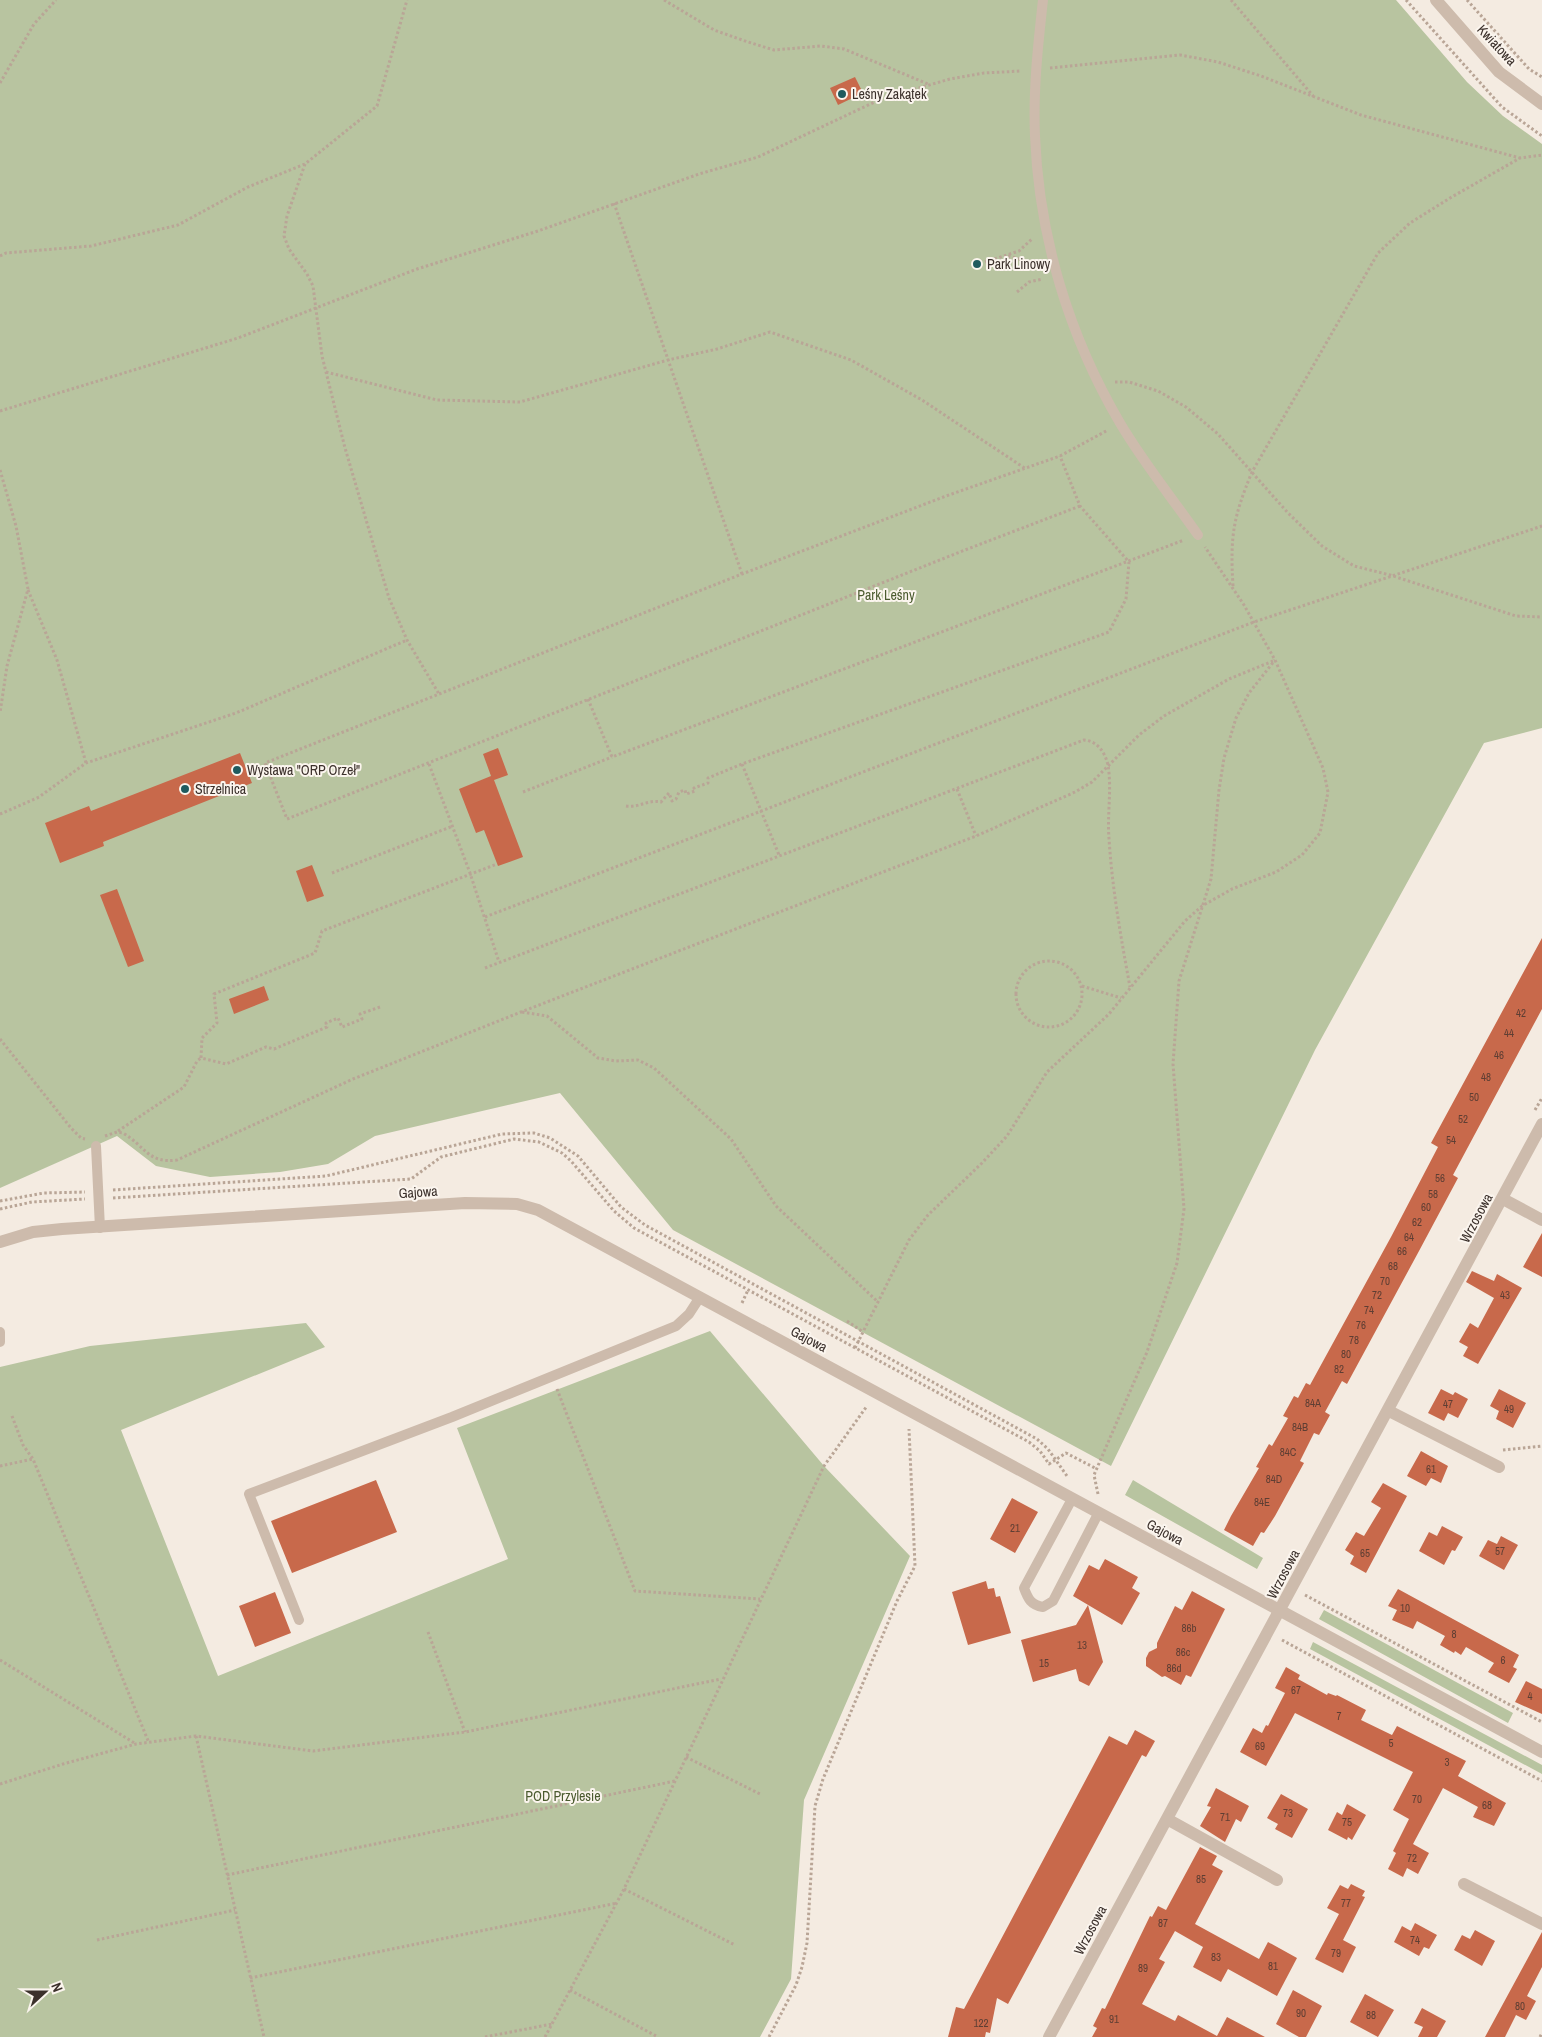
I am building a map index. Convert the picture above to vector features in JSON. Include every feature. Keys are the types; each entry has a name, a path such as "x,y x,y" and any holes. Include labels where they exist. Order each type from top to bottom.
{"street":[{"name":"Kwiatowa","path":"1436,0 1499,72 1542,104"},
{"name":"Wrzosowa","path":"1053,2036 1167,1819 1503,1199 1537,1120"},
{"path":"1503,1199 1542,1220"},
{"name":"Gajowa","path":"0,1242 33,1232 465,1203 516,1204 538,1210 1542,1752"},
{"path":"1389,1411 1474,1452 1500,1467"},
{"path":"1167,1819 1277,1880"},
{"path":"1464,1884 1542,1924"}],"lane":[{"path":"1043,0 1036,70 1035,135 1044,220 1058,283 1074,328 1120,424 1198,535"},
{"path":"94,1143 100,1228"},
{"path":"299,1620 249,1494 552,1377 676,1326 689,1314 700,1297"},
{"path":"0,1332 0,1342"},
{"path":"1072,1499 1024,1588 1028,1599 1035,1606 1043,1607 1053,1601 1098,1514"}],"path":[{"path":"0,83 34,24 56,0"},
{"path":"0,256 6,253 91,246 178,225 248,187 305,164 378,106 408,0"},
{"path":"664,0 714,30 748,42 774,50 821,46 844,49 920,82 931,84"},
{"path":"1231,0 1316,99"},
{"path":"1406,0 1502,107 1542,136"},
{"path":"1468,0 1529,69 1542,77"},
{"path":"0,411 238,338 315,310 417,269 538,231 614,203 758,157 881,99 931,84 984,73 1036,70 1180,55 1218,62 1261,76 1361,115 1520,158"},
{"path":"1233,589 1232,534 1237,507 1252,472 1378,253 1410,223 1520,158 1542,155"},
{"path":"305,164 287,216 284,236 289,249 313,286 315,310 326,372 345,448 389,598 407,640 439,694"},
{"path":"614,203 742,574"},
{"path":"985,262 1007,256 1028,244 1044,220"},
{"path":"1007,256 1030,260 1055,271"},
{"path":"1017,292 1035,279 1046,279 1058,283"},
{"path":"326,372 437,400 520,402 668,360 717,349 770,332 851,360 922,400 1026,469"},
{"path":"1099,382 1130,382 1158,391 1186,407 1218,434 1288,513 1322,546 1354,566 1390,575 1516,616 1542,617"},
{"path":"1080,506 287,819 265,763 742,574 946,496 1060,456 1120,424"},
{"path":"626,806 634,808 655,800 661,802 669,793 672,800 676,799 679,792 684,790 686,794 695,791 694,788 708,782 708,778 742,764 1109,632 1126,599 1129,562 1080,506 1060,456"},
{"path":"0,470 16,526 28,589 57,660 86,763"},
{"path":"485,917 1254,622 1390,575 1542,526"},
{"path":"523,792 1198,535 1254,622 1275,660 1323,768 1328,792 1320,832 1302,855 1276,872 1232,889 1202,906 1185,921 1080,1044 1047,1072 1007,1136 928,1215 909,1240 855,1348"},
{"path":"0,713 7,666 28,589"},
{"path":"0,814 39,798 86,763 236,713 407,640"},
{"path":"117,1132 128,1136 155,1160 164,1162 177,1160 353,1079 976,836 1075,792 1092,782 1108,764 1164,716 1229,679 1275,660"},
{"path":"1099,1498 1094,1475 1147,1352 1177,1263 1184,1209 1173,1064 1179,980 1185,958 1198,927 1202,906 1211,879 1219,790 1224,758 1236,718 1249,693 1275,660"},
{"path":"588,699 612,757"},
{"path":"485,968 1084,740 1092,741 1098,746 1108,764 1109,838 1118,921 1130,987"},
{"path":"429,764 470,873 500,962"},
{"path":"742,764 778,855"},
{"path":"957,789 976,836"},
{"path":"332,873 453,826"},
{"path":"0,1039 71,1128 81,1138 94,1143 117,1132 184,1087 201,1058 202,1038 217,1023 214,994 315,953 322,931 497,864"},
{"path":"1082,986 1079,1008 1072,1018 1063,1024 1052,1027 1040,1026 1030,1021 1022,1012 1017,1002 1016,991 1021,977 1032,966 1041,961 1052,960 1071,968 1082,986 1121,998"},
{"path":"201,1058 226,1064 266,1047 274,1048 327,1027 326,1023 338,1018 342,1027 362,1019 360,1014 380,1007"},
{"path":"522,1012 547,1016 598,1058 616,1061 638,1060 654,1068 731,1139 776,1206 878,1302"},
{"path":"1537,1120 1542,1098"},
{"path":"0,1209 46,1200 326,1176 502,1134 534,1133 550,1138 578,1156 621,1207 645,1225 1037,1439 1056,1460 1070,1481"},
{"path":"0,1201 44,1193 98,1195 410,1179 441,1158 514,1139 539,1142 566,1157 614,1211 634,1228 1029,1442 1049,1464 1066,1453 1097,1469"},
{"path":"847,1320 863,1332"},
{"path":"552,1377 636,1591 760,1599"},
{"path":"545,2037 624,1889 824,1466 877,1392"},
{"path":"769,2037 796,1985 802,1967 806,1943 813,1823 818,1797 890,1619 915,1566 908,1410"},
{"path":"12,1416 22,1446 33,1459 149,1743"},
{"path":"1474,1452 1542,1446"},
{"path":"0,1466 33,1459"},
{"path":"1308,1586 1304,1594 1542,1722"},
{"path":"428,1632 466,1732"},
{"path":"1269,1632 1542,1781"},
{"path":"0,1660 136,1744"},
{"path":"0,1784 136,1744 196,1736 313,1751 466,1732 722,1679"},
{"path":"196,1736 264,2037"},
{"path":"686,1757 762,1795"},
{"path":"226,1875 675,1781"},
{"path":"624,1889 735,1945"},
{"path":"250,1978 617,1903"},
{"path":"98,1940 235,1910"},
{"path":"570,1990 658,2037"},
{"path":"485,2037 552,2024"},
{"path":"1540,2037 1542,2033"}],"green space":[{"name":"Park Leśny","path":"0,0 1396,0 1467,82 1503,116 1542,144 1542,728 1484,743 1315,1050 1111,1466 673,1230 560,1093 375,1136 328,1164 280,1172 210,1177 156,1166 117,1136 0,1188"},
{"name":"POD Przylesie","path":"306,1323 325,1347 121,1430 218,1676 508,1559 457,1428 710,1331 824,1466 910,1556 804,1800 791,1979 760,2037 0,2037 0,1367 90,1346"},
{"path":"1133,1480 1263,1558 1257,1569 1125,1495"},
{"path":"1324,1610 1513,1713 1508,1723 1319,1619"},
{"path":"1313,1642 1542,1765 1542,1774 1310,1649"}],"building":[{"path":"855,77 863,93 838,105 830,88"},
{"path":"498,748 508,775 494,780 523,857 498,866 484,830 476,833 459,789 491,776 483,754"},
{"path":"240,753 252,783 103,842 104,846 60,863 45,823 89,806 91,811"},
{"path":"312,865 324,896 307,902 296,871"},
{"path":"117,889 144,961 128,967 100,895"},
{"path":"1542,938 1542,1009 1453,1175 1458,1178 1419,1251 1347,1384 1342,1381 1325,1412 1330,1415 1319,1435 1314,1433 1300,1461 1304,1463 1275,1516 1264,1533 1261,1532 1253,1546 1224,1530 1259,1468 1256,1467 1269,1444 1272,1446 1288,1418 1283,1416 1294,1396 1298,1398 1306,1383 1310,1385 1391,1237 1438,1147 1431,1143"},
{"path":"264,986 269,1000 234,1014 229,999"},
{"path":"1542,1233 1542,1277 1523,1267"},
{"path":"1472,1271 1494,1281 1497,1274 1522,1288 1478,1364 1463,1356 1468,1347 1459,1342 1470,1323 1478,1328 1494,1298 1466,1282"},
{"path":"1441,1389 1453,1395 1455,1392 1468,1399 1458,1418 1448,1413 1444,1421 1428,1413"},
{"path":"1499,1389 1526,1403 1513,1428 1496,1419 1499,1411 1490,1406"},
{"path":"1421,1451 1448,1466 1441,1483 1431,1478 1426,1486 1407,1476"},
{"path":"376,1480 397,1532 292,1573 271,1521"},
{"path":"1383,1483 1407,1496 1366,1573 1350,1564 1354,1556 1345,1550 1356,1532 1364,1536 1381,1508 1371,1502"},
{"path":"1012,1498 1038,1512 1015,1553 990,1539"},
{"path":"1442,1526 1463,1537 1455,1551 1452,1550 1444,1565 1419,1551 1429,1532 1437,1536"},
{"path":"1501,1536 1518,1545 1504,1570 1479,1556 1488,1540 1497,1544"},
{"path":"1105,1559 1138,1577 1132,1588 1140,1593 1122,1625 1073,1596 1089,1565 1099,1570"},
{"path":"986,1581 988,1589 994,1588 996,1597 1000,1596 1011,1633 968,1645 952,1592"},
{"path":"1398,1589 1519,1655 1513,1667 1517,1669 1509,1683 1488,1672 1494,1663 1466,1647 1461,1655 1455,1651 1454,1653 1440,1645 1445,1636 1417,1621 1413,1629 1392,1620 1397,1610 1388,1606"},
{"path":"1192,1591 1225,1609 1191,1677 1186,1675 1181,1685 1165,1676 1162,1677 1146,1666 1146,1658 1149,1652 1157,1648 1157,1643 1175,1606 1182,1610"},
{"path":"275,1592 291,1633 255,1647 239,1606"},
{"path":"1088,1605 1103,1662 1089,1686 1079,1681 1076,1669 1033,1682 1021,1640 1076,1625"},
{"path":"1286,1667 1300,1675 1298,1679 1327,1695 1328,1693 1337,1695 1366,1710 1361,1720 1392,1735 1397,1726 1466,1761 1458,1776 1506,1803 1494,1826 1473,1817 1478,1807 1443,1788 1413,1844 1429,1853 1418,1874 1407,1868 1403,1877 1388,1869 1396,1853 1393,1851 1409,1819 1393,1810 1413,1772 1295,1713 1266,1766 1240,1752 1253,1728 1262,1733 1266,1725 1268,1726 1285,1693 1275,1688"},
{"path":"1526,1681 1542,1689 1542,1714 1515,1702"},
{"path":"1135,1730 1155,1741 1146,1757 1142,1755 1008,2004 997,1998 990,2033 986,2032 985,2037 948,2037 956,2007 964,2009 1109,1736 1127,1745"},
{"path":"1216,1788 1249,1806 1241,1822 1236,1819 1225,1842 1200,1826 1211,1807 1207,1806"},
{"path":"1281,1794 1308,1809 1292,1838 1275,1829 1278,1824 1267,1818"},
{"path":"1347,1804 1366,1815 1352,1840 1348,1837 1347,1840 1328,1830 1337,1812 1342,1815"},
{"path":"1200,1847 1217,1856 1212,1865 1223,1871 1195,1924 1259,1959 1268,1942 1297,1958 1277,1996 1228,1969 1221,1982 1193,1967 1203,1947 1175,1931 1159,1959 1165,1962 1142,2004 1175,2021 1178,2015 1217,2036 1227,2017 1265,2037 1092,2037 1097,2028 1093,2026 1102,2008 1105,2009 1150,1916 1152,1917 1158,1906 1166,1910"},
{"path":"1351,1884 1365,1891 1362,1896 1365,1897 1343,1940 1356,1947 1343,1973 1315,1959 1339,1914 1327,1908 1340,1885 1348,1889"},
{"path":"1415,1923 1437,1935 1429,1949 1424,1947 1419,1956 1394,1942 1402,1926 1411,1931"},
{"path":"1475,1930 1495,1941 1482,1966 1454,1950 1462,1935 1470,1939"},
{"path":"1542,1932 1542,1967 1527,1996 1536,2001 1526,2020 1516,2015 1505,2037 1485,2037"},
{"path":"1293,1990 1322,2006 1306,2037 1299,2037 1276,2024"},
{"path":"1365,1994 1394,2010 1378,2037 1350,2022"},
{"path":"1422,2008 1446,2021 1437,2037 1418,2037 1423,2027 1414,2023"}],"place":[{"name":"Leśny Zakątek","path":"842,94"},
{"name":"Park Linowy","path":"977,264"},
{"name":"Wystawa \"ORP Orzeł\"","path":"237,770"},
{"name":"Strzelnica","path":"185,789"}]}
